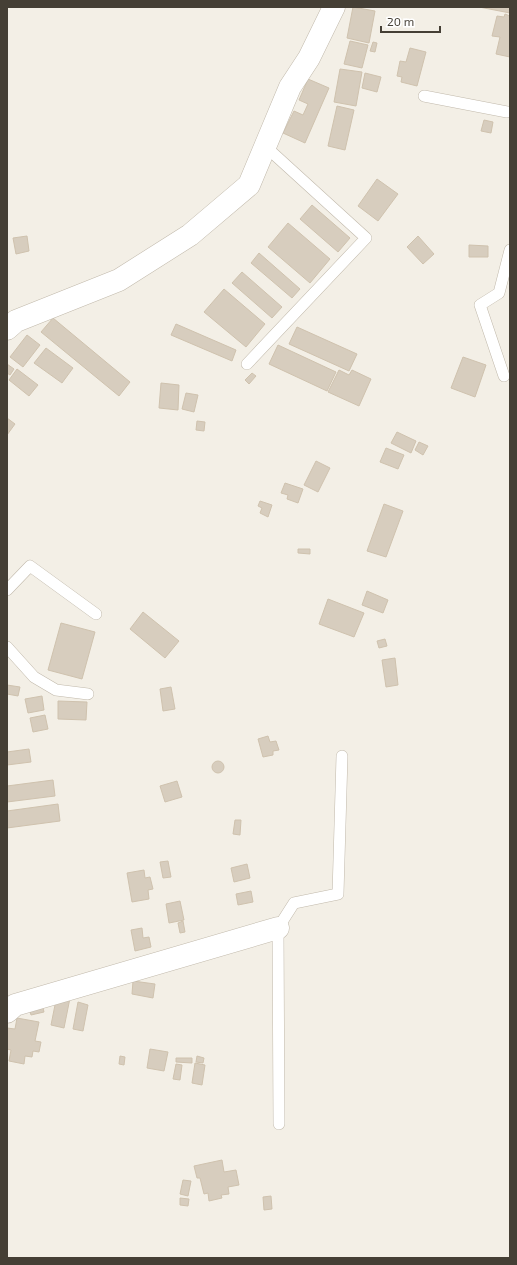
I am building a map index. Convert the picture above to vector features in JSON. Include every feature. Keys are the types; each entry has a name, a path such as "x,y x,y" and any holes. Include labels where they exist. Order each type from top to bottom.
{"street":[{"path":"7,328 16,321 119,280 190,235 249,185 290,87 309,58 334,7"},
{"path":"8,1006 278,928"}],"lane":[{"path":"424,96 509,109"},
{"path":"247,364 366,238 265,146"},
{"path":"504,376 480,305 499,294 510,250"},
{"path":"7,590 30,566 96,614"},
{"path":"7,647 34,678 56,690 88,694"},
{"path":"279,1124 278,928 294,903 338,894 342,756"}],"building":[{"path":"353,7 375,11 369,43 347,38"},
{"path":"479,7 510,7 510,13"},
{"path":"505,14 510,16 510,57 496,54 500,37 492,36 497,16 504,17"},
{"path":"350,41 368,45 362,68 344,64"},
{"path":"373,42 377,43 375,52 370,51"},
{"path":"410,48 426,52 417,86 401,82 402,77 397,76 400,61 406,62"},
{"path":"340,69 362,72 356,106 334,102"},
{"path":"365,73 381,77 377,92 362,88"},
{"path":"308,79 329,88 305,143 283,133 294,111 303,115 308,104 299,100"},
{"path":"337,106 354,110 345,150 328,146"},
{"path":"484,120 493,122 491,133 481,131"},
{"path":"377,179 398,194 378,221 358,206"},
{"path":"312,205 350,238 338,252 300,219"},
{"path":"288,223 330,259 310,283 268,247"},
{"path":"27,236 29,251 16,254 13,238"},
{"path":"418,236 434,254 423,264 407,247"},
{"path":"469,245 488,246 488,257 469,257"},
{"path":"259,253 300,289 292,298 251,263"},
{"path":"242,272 282,307 272,318 232,283"},
{"path":"224,289 265,324 246,347 204,312"},
{"path":"53,318 130,382 119,396 41,332"},
{"path":"176,324 236,350 232,361 171,335"},
{"path":"297,327 357,354 349,371 289,344"},
{"path":"27,335 40,345 23,367 10,357"},
{"path":"278,345 336,372 327,391 269,364"},
{"path":"46,348 73,368 62,383 34,363"},
{"path":"463,357 486,365 475,397 451,388"},
{"path":"7,364 14,369 10,375 7,373"},
{"path":"17,369 38,385 29,396 9,380"},
{"path":"339,370 349,375 352,370 371,379 359,406 328,392"},
{"path":"252,373 256,376 249,384 245,380"},
{"path":"161,383 179,385 178,410 159,408"},
{"path":"186,393 198,395 194,412 182,409"},
{"path":"7,418 15,424 7,435"},
{"path":"197,421 205,422 204,431 196,430"},
{"path":"397,432 416,441 411,453 391,443"},
{"path":"419,442 428,446 423,455 415,450"},
{"path":"386,448 404,455 398,469 380,462"},
{"path":"316,461 330,468 318,492 304,485"},
{"path":"285,483 303,489 298,503 287,499 288,495 281,493"},
{"path":"260,501 272,505 268,517 260,513 262,508 258,506"},
{"path":"384,504 403,511 386,557 367,551"},
{"path":"298,549 310,549 310,554 298,553"},
{"path":"367,591 388,600 383,613 362,605"},
{"path":"328,599 364,613 354,637 319,624"},
{"path":"143,612 179,641 165,658 130,629"},
{"path":"61,623 95,632 82,679 48,670"},
{"path":"385,639 387,646 379,648 377,641"},
{"path":"395,658 398,685 386,687 382,660"},
{"path":"7,685 20,687 18,696 7,694"},
{"path":"171,687 175,709 163,711 160,689"},
{"path":"42,696 44,710 28,713 25,699"},
{"path":"58,701 87,702 86,720 58,719"},
{"path":"45,715 48,729 33,732 30,718"},
{"path":"268,736 270,742 276,741 279,750 273,751 273,755 263,757 258,739"},
{"path":"29,749 31,762 7,765 7,752"},
{"path":"218,761 222,763 224,767 222,771 218,773 214,771 212,767 214,763"},
{"path":"53,780 55,796 7,802 7,786"},
{"path":"177,781 182,797 165,802 160,786"},
{"path":"58,804 60,821 7,828 7,811"},
{"path":"235,820 241,820 240,835 233,834"},
{"path":"168,861 171,877 163,878 160,862"},
{"path":"247,864 250,878 234,882 231,868"},
{"path":"144,870 145,878 150,877 153,889 148,890 149,899 132,902 127,873"},
{"path":"251,891 253,902 238,905 236,894"},
{"path":"180,901 184,920 169,923 166,904"},
{"path":"183,921 185,932 180,933 178,923"},
{"path":"142,928 143,938 149,937 151,947 135,951 131,930"},
{"path":"133,981 155,984 153,998 132,994"},
{"path":"57,995 70,998 64,1028 51,1025"},
{"path":"78,1002 88,1005 83,1031 73,1029"},
{"path":"42,1004 44,1012 31,1015 29,1008"},
{"path":"17,1018 39,1022 35,1041 41,1042 39,1052 33,1051 32,1057 25,1056 24,1064 9,1061 11,1050 7,1049 7,1028 15,1029"},
{"path":"150,1049 168,1052 164,1071 147,1068"},
{"path":"120,1056 125,1057 124,1065 119,1064"},
{"path":"197,1056 204,1058 203,1063 196,1062"},
{"path":"176,1058 192,1058 192,1063 176,1062"},
{"path":"195,1063 205,1065 202,1085 192,1083"},
{"path":"176,1064 182,1065 180,1080 173,1079"},
{"path":"222,1160 224,1172 236,1170 239,1185 228,1187 229,1194 221,1195 222,1198 209,1201 208,1193 204,1194 200,1178 197,1178 194,1166"},
{"path":"183,1180 191,1181 188,1196 180,1194"},
{"path":"271,1196 272,1209 264,1210 263,1197"},
{"path":"180,1198 189,1199 188,1206 180,1205"}]}
